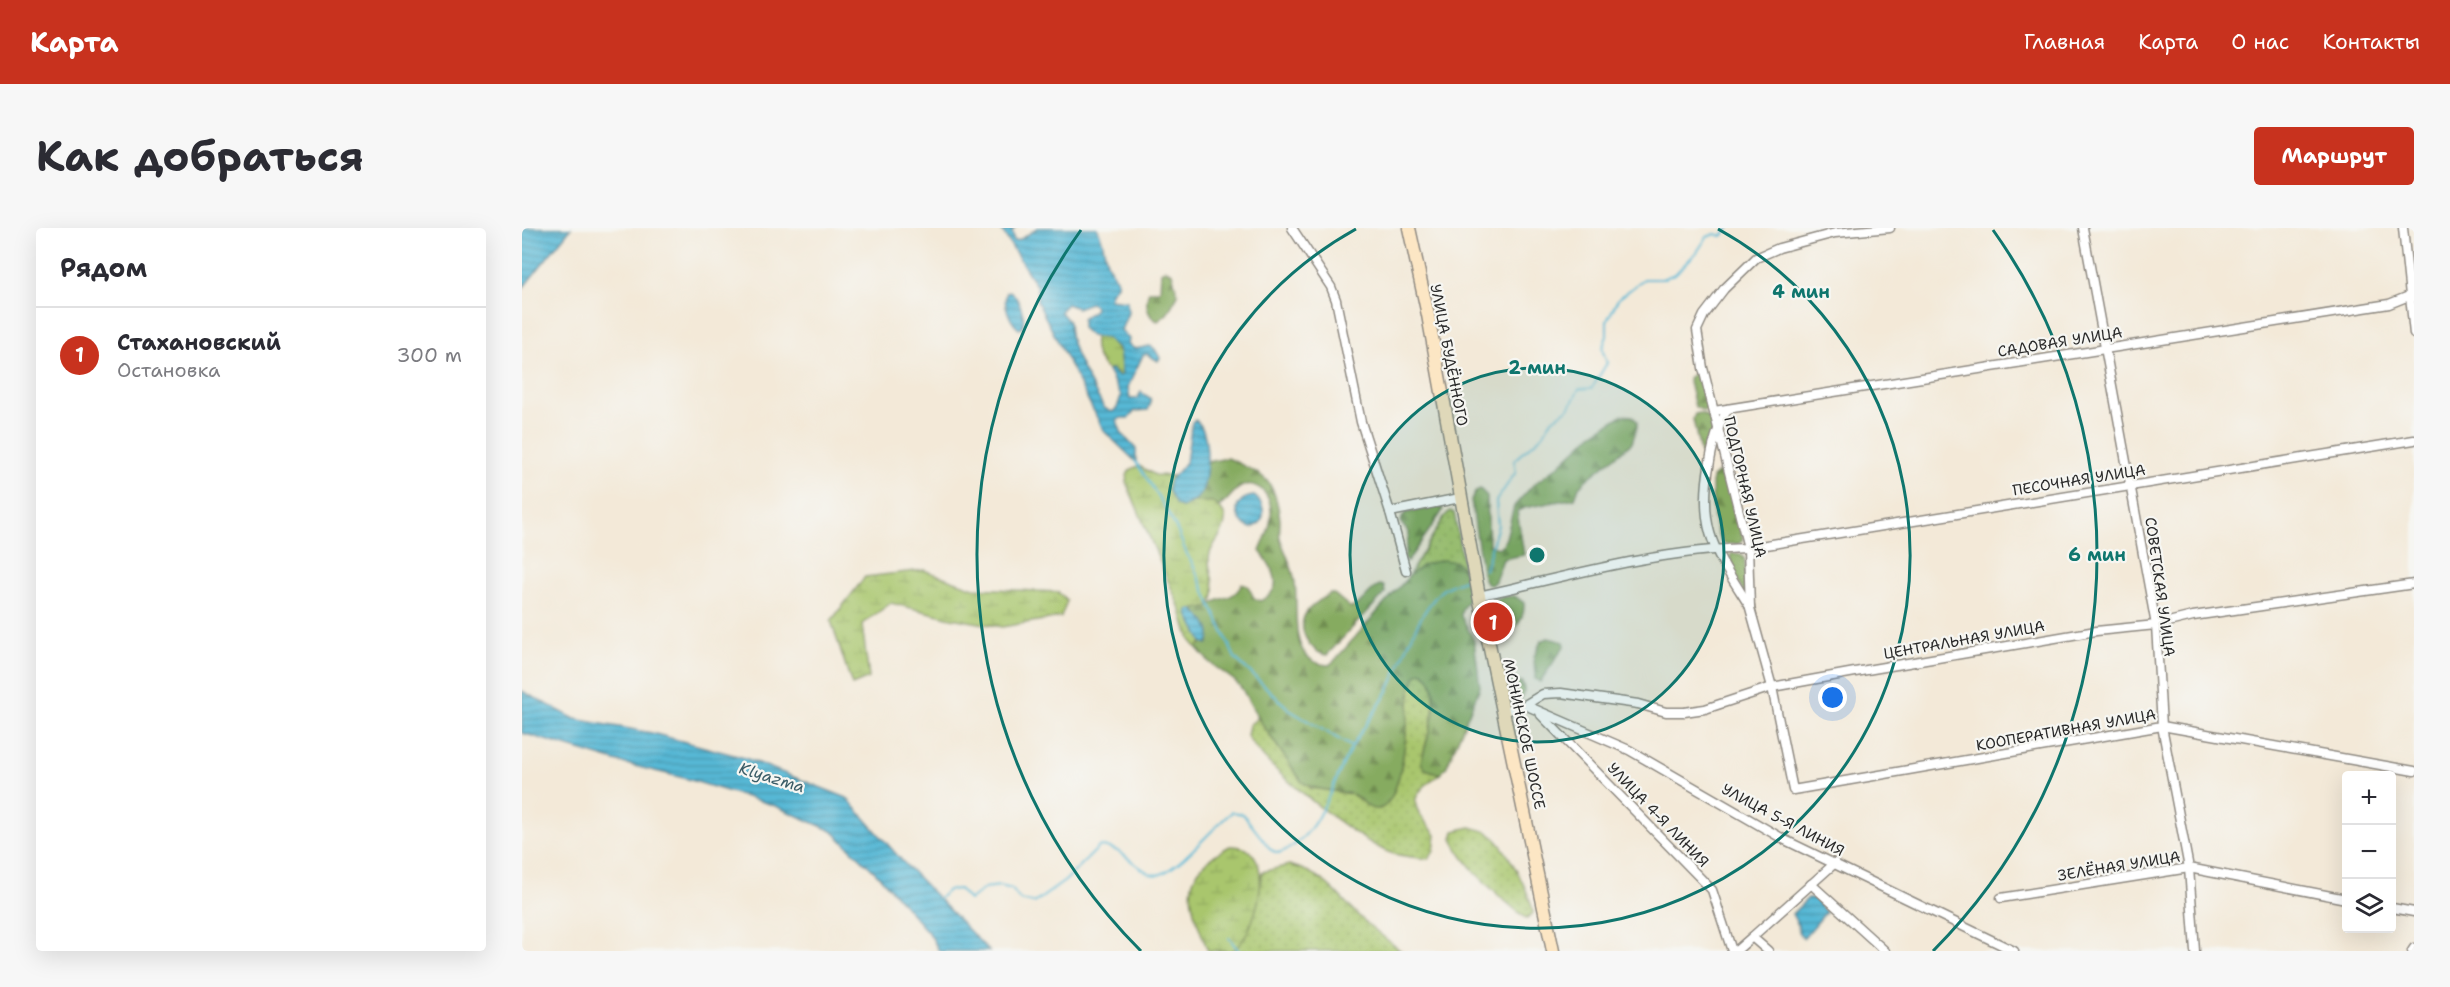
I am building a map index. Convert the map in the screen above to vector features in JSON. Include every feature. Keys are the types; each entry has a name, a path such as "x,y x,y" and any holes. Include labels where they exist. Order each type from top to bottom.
{"main road":[{"name":"УЛИЦА БУДЁННОГО","path":"1409,228 1428,315 1459,492"},
{"name":"МОНИНСКОЕ ШОССЕ","path":"1459,492 1553,951"}],"street":[{"path":"1292,228 1331,287 1336,300 1361,422 1406,571"},
{"name":"ПОДГОРНАЯ УЛИЦА","path":"1793,790 1772,687 1750,608 1748,548 1714,411 1697,330 1704,315 1724,289 1756,258 1779,248 1834,233 1890,228"},
{"name":"СОВЕТСКАЯ УЛИЦА","path":"2083,228 2156,625 2162,726 2189,868 2195,951"},
{"path":"2403,228 2414,334"},
{"name":"САДОВАЯ УЛИЦА","path":"1714,411 2389,304 2411,295"},
{"path":"1728,409 1719,427 1711,458 1705,503 1706,523 1715,549 1750,608"},
{"name":"ПЕСОЧНАЯ УЛИЦА","path":"1715,549 1748,548 2414,440"},
{"path":"1390,512 1459,492"},
{"path":"1479,596 1595,568 1715,549"},
{"name":"ЦЕНТРАЛЬНАЯ УЛИЦА","path":"1504,711 1525,705 1543,694 1561,693 1638,704 1665,712 1684,712 1705,709 1772,687 2096,631 2156,625 2193,616 2414,584"},
{"path":"1525,705 1539,713"},
{"name":"УЛИЦА 5-Я ЛИНИЯ","path":"1539,713 1629,750 1785,840 2014,951"},
{"name":"УЛИЦА 4-Я ЛИНИЯ","path":"1539,713 1712,890 1734,951 1835,863"},
{"name":"КООПЕРАТИВНАЯ УЛИЦА","path":"1793,790 2162,726 2414,771"},
{"name":"ЗЕЛЁНАЯ УЛИЦА","path":"2001,898 2189,868 2342,898"},
{"path":"1811,885 1885,951"},
{"path":"2396,909 2414,912"},
{"path":"1752,937 1768,951"}],"green space":[{"path":"1165,269 1172,273 1178,295 1167,314 1158,321 1149,312 1147,299 1149,291 1160,291 1161,272"},
{"path":"1100,336 1112,341 1116,346 1122,363 1122,376 1111,369 1108,371 1099,360 1095,337"},
{"path":"1694,373 1706,394 1707,409 1704,411 1695,407 1688,378"},
{"path":"1700,413 1711,420 1714,431 1711,443 1704,455 1700,453 1693,419 1695,414"},
{"path":"1622,415 1632,416 1637,421 1632,443 1586,480 1579,487 1575,498 1517,511 1524,555 1503,559 1495,581 1491,585 1487,584 1483,577 1471,500 1476,491 1480,489 1487,496 1489,545 1498,548 1506,538 1514,506 1533,485 1558,466 1592,434"},
{"path":"1228,458 1262,476 1274,493 1280,516 1280,538 1295,582 1297,633 1306,655 1315,662 1329,665 1335,660 1408,577 1423,565 1442,560 1457,562 1464,572 1470,597 1462,609 1461,616 1474,640 1480,687 1446,768 1440,774 1425,769 1421,762 1433,714 1434,689 1430,679 1422,672 1417,674 1411,688 1399,775 1394,792 1387,804 1378,809 1367,806 1351,794 1320,789 1302,782 1258,718 1242,689 1209,662 1196,647 1202,642 1207,644 1197,612 1192,609 1208,607 1234,594 1242,584 1248,586 1254,598 1260,601 1273,591 1275,585 1270,565 1260,551 1271,520 1270,503 1261,489 1252,485 1243,486 1218,507 1212,502 1193,502 1202,488 1207,462"},
{"path":"1139,466 1155,475 1174,476 1168,489 1176,505 1182,507 1193,502 1212,502 1225,517 1224,525 1209,558 1214,596 1208,607 1188,610 1202,642 1196,647 1190,640 1181,611 1126,482 1129,471"},
{"path":"1718,472 1726,475 1743,538 1740,544 1723,544 1719,538 1713,512 1712,493 1712,477"},
{"path":"1441,506 1443,510 1440,515 1407,562 1404,558 1409,533 1401,523 1402,517 1405,513"},
{"path":"1450,511 1454,513 1464,572 1461,566 1423,565 1408,577 1444,517"},
{"path":"1741,554 1745,560 1746,597 1732,570 1730,555"},
{"path":"924,570 974,588 1058,592 1067,601 1061,617 1002,627 951,618 891,603 862,624 869,678 852,685 831,621 865,577"},
{"path":"1380,585 1384,586 1385,593 1327,655 1310,645 1304,633 1303,619 1314,605 1329,594 1334,594 1351,608"},
{"path":"1515,596 1524,603 1523,613 1516,626 1503,635 1498,627 1493,605 1496,599"},
{"path":"1548,638 1564,642 1565,645 1540,682 1535,679 1534,657 1541,641"},
{"path":"1422,672 1429,679 1433,688 1434,700 1433,714 1421,762 1425,769 1440,774 1421,790 1416,803 1421,816 1436,835 1434,851 1429,859 1388,852 1355,833 1271,765 1247,736 1249,725 1258,718 1302,782 1311,788 1352,794 1364,803 1380,809 1389,800 1396,787 1404,751 1412,681 1417,674"},
{"path":"1514,679 1522,682 1524,687 1524,694 1520,701 1515,698 1509,687"},
{"path":"1470,827 1489,833 1509,858 1531,905 1533,913 1527,919 1485,882 1458,850 1452,839 1454,831"},
{"path":"1230,846 1245,848 1255,856 1259,869 1258,900 1254,916 1239,945 1232,951 1208,951 1192,904 1191,891 1200,868"},
{"path":"1289,865 1322,880 1364,921 1401,951 1232,951 1250,924 1262,872"}],"water":[{"path":"522,228 571,228 522,289"},
{"path":"1000,228 1015,228 1012,231 1014,241 1038,228 1097,228 1108,265 1118,284 1109,299 1127,301 1128,313 1121,330 1133,348 1150,346 1155,349 1160,358 1158,361 1147,354 1143,355 1128,387 1130,399 1137,399 1141,392 1150,398 1151,403 1148,410 1135,411 1129,418 1121,418 1117,421 1122,434 1136,449 1136,462 1104,431 1037,301 1037,287","holes":["1090,303 1095,309 1082,319 1082,328 1091,336 1106,338 1119,349 1122,375 1118,376 1111,369 1108,371 1121,396 1117,408 1112,412 1104,408 1081,366 1072,345 1069,322 1060,311 1067,304 1077,308"]},
{"path":"1010,291 1023,314 1022,328 1019,329 1006,307 1007,292"},
{"path":"1195,420 1204,433 1206,443 1206,477 1201,493 1182,507 1176,505 1168,489 1170,480 1186,462 1192,422"},
{"path":"1254,496 1261,504 1263,514 1260,522 1251,528 1241,521 1237,511 1241,501"},
{"path":"1192,609 1204,620 1209,629 1207,644 1202,642 1188,614 1188,610"},
{"name":"Klyazma","path":"522,691 575,719 652,733 745,758 847,798 905,864 989,951 939,951 931,936 880,877 832,831 773,805 522,733"},
{"path":"1808,898 1814,898 1826,912 1804,938 1799,934 1798,925 1792,914"}],"waterway":[{"path":"1485,570 1498,525 1496,501 1516,472 1514,460 1543,435 1552,420 1570,407 1579,389 1592,388 1607,363 1602,349 1607,336 1607,321 1618,299 1644,279 1662,279 1675,274 1697,252 1707,237 1715,234 1722,236 1729,228"},
{"path":"1135,461 1177,530 1235,658 1291,711 1352,747"},
{"path":"939,899 948,890 959,889 969,900 985,888 1000,886 1012,889 1020,900 1034,903 1065,881 1100,846 1113,849 1150,874 1161,874 1179,862 1232,812 1243,814 1271,850 1278,853 1292,846 1304,836 1323,808 1352,747 1389,689 1423,614 1440,592 1469,578"},
{"path":"1229,938 1239,951"}],"place":[{"name":"Стахановский","path":"1493,622"}]}
